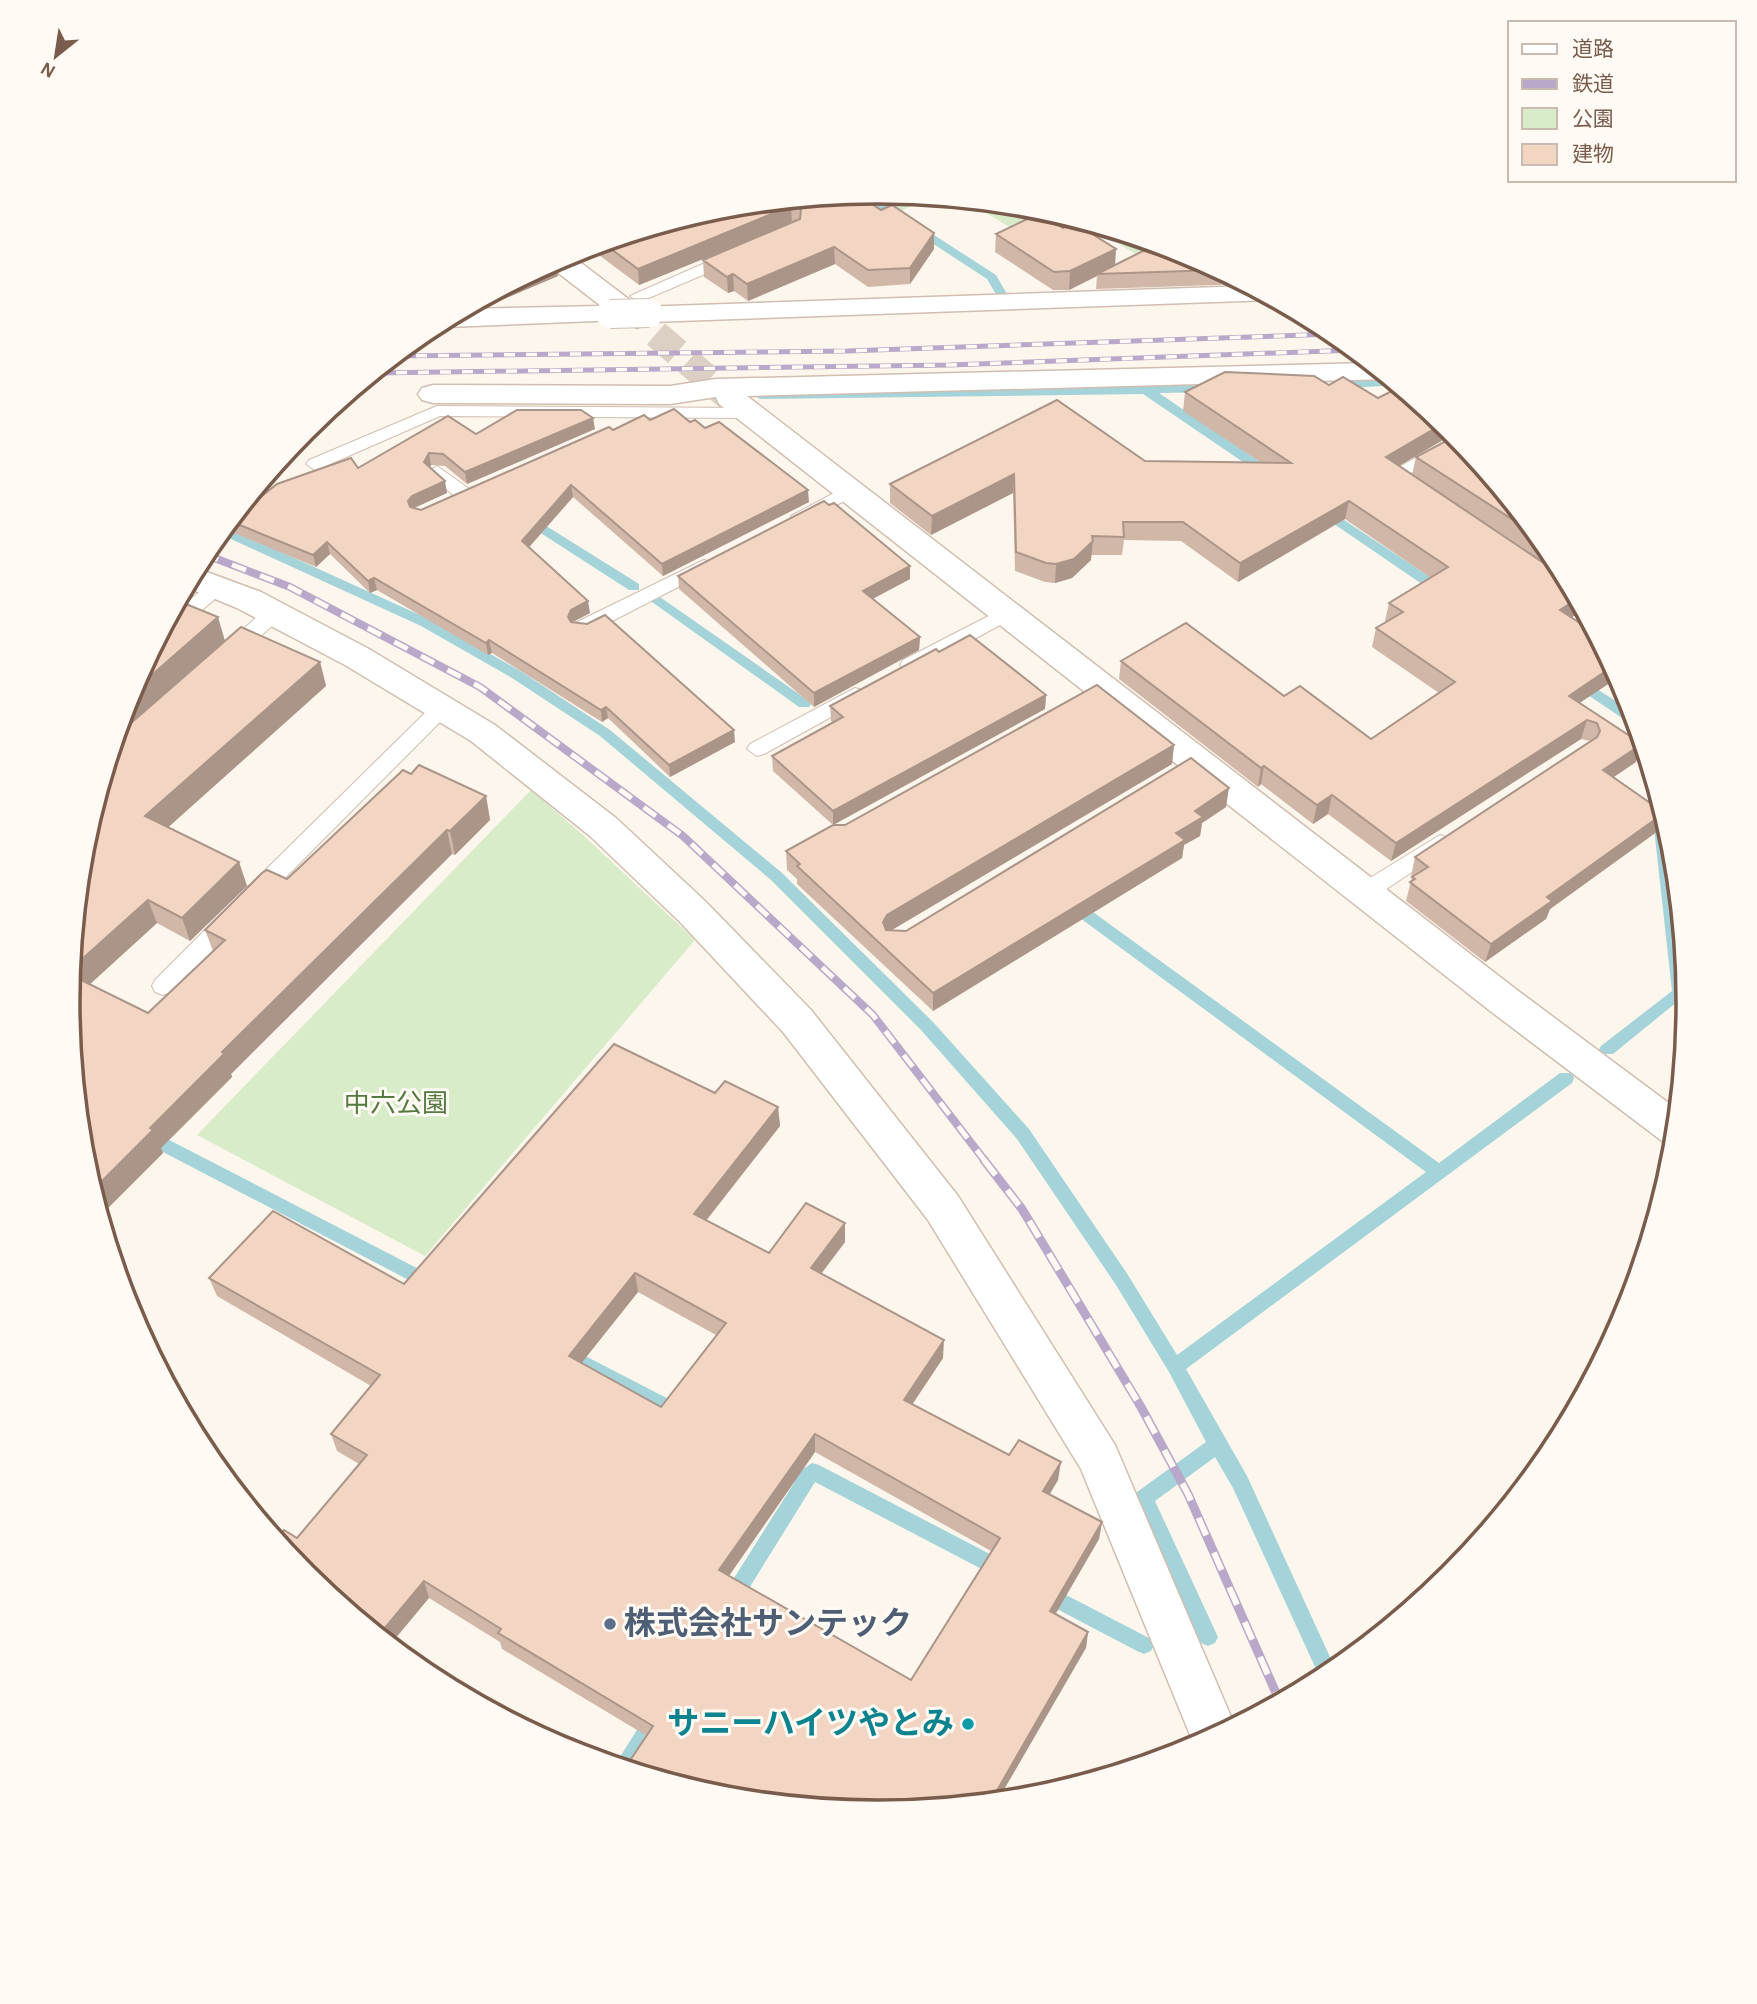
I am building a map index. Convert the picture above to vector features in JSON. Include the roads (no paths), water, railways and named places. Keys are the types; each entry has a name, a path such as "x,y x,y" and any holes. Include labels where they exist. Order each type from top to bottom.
{"street":[{"path":"583,261 651,314"},
{"path":"570,266 651,314"},
{"path":"469,317 1247,295"},
{"path":"433,394 670,395 716,388 1368,372"},
{"path":"740,406 1006,613 1090,695 1183,767 1365,892 1667,1123"},
{"path":"204,582 274,613 357,657 483,733 603,827 692,911 797,1020 943,1208 1099,1459 1210,1727"}],"lane":[{"path":"651,314 746,250"},
{"path":"315,464 437,411 653,413 740,406"},
{"path":"616,429 653,413"},
{"path":"1428,497 1394,475 1450,445"},
{"path":"437,472 471,493 444,505"},
{"path":"788,522 849,491"},
{"path":"582,628 715,559"},
{"path":"187,602 204,582"},
{"path":"213,667 274,613"},
{"path":"757,749 1006,613"},
{"path":"163,986 442,708"},
{"path":"1365,892 1456,831"}],"waterway":[{"path":"879,204 992,277 1001,294"},
{"path":"1334,385 1381,383"},
{"path":"760,395 1210,389"},
{"path":"1147,391 1269,474"},
{"path":"1323,510 1443,592"},
{"path":"527,518 634,587"},
{"path":"232,534 426,623 517,675 605,733 776,876 927,1026 1023,1134 1122,1280 1175,1367"},
{"path":"657,599 804,704"},
{"path":"1578,682 1621,711"},
{"path":"1667,883 1675,946"},
{"path":"1070,903 1439,1172"},
{"path":"1607,1050 1676,996"},
{"path":"1439,1172 1566,1078"},
{"path":"148,1136 432,1284"},
{"path":"1175,1367 1439,1172"},
{"path":"564,1353 680,1414"},
{"path":"1175,1367 1217,1445"},
{"path":"1208,1637 1144,1498 1217,1445"},
{"path":"1217,1445 1240,1482 1324,1665"},
{"path":"781,1467 806,1480"},
{"path":"731,1600 812,1471 1002,1570"},
{"path":"1043,1592 1144,1645"},
{"path":"629,1760 655,1719"}],"tunnel":[{"path":"656,334 730,398"}],"railway":[{"path":"411,356 847,351 1317,335"},
{"path":"388,373 950,365 1339,351"},
{"path":"215,558 290,587 480,687 683,836 873,1015 985,1161"},
{"path":"984,1160 1022,1209 1141,1407 1188,1494 1276,1694"}],"place":[{"name":"株式会社サンテック","path":"610,1624"},
{"name":"サニーハイツやとみ","path":"968,1724"}],"park label":[{"name":"中六公園","path":"396,1104"}]}
